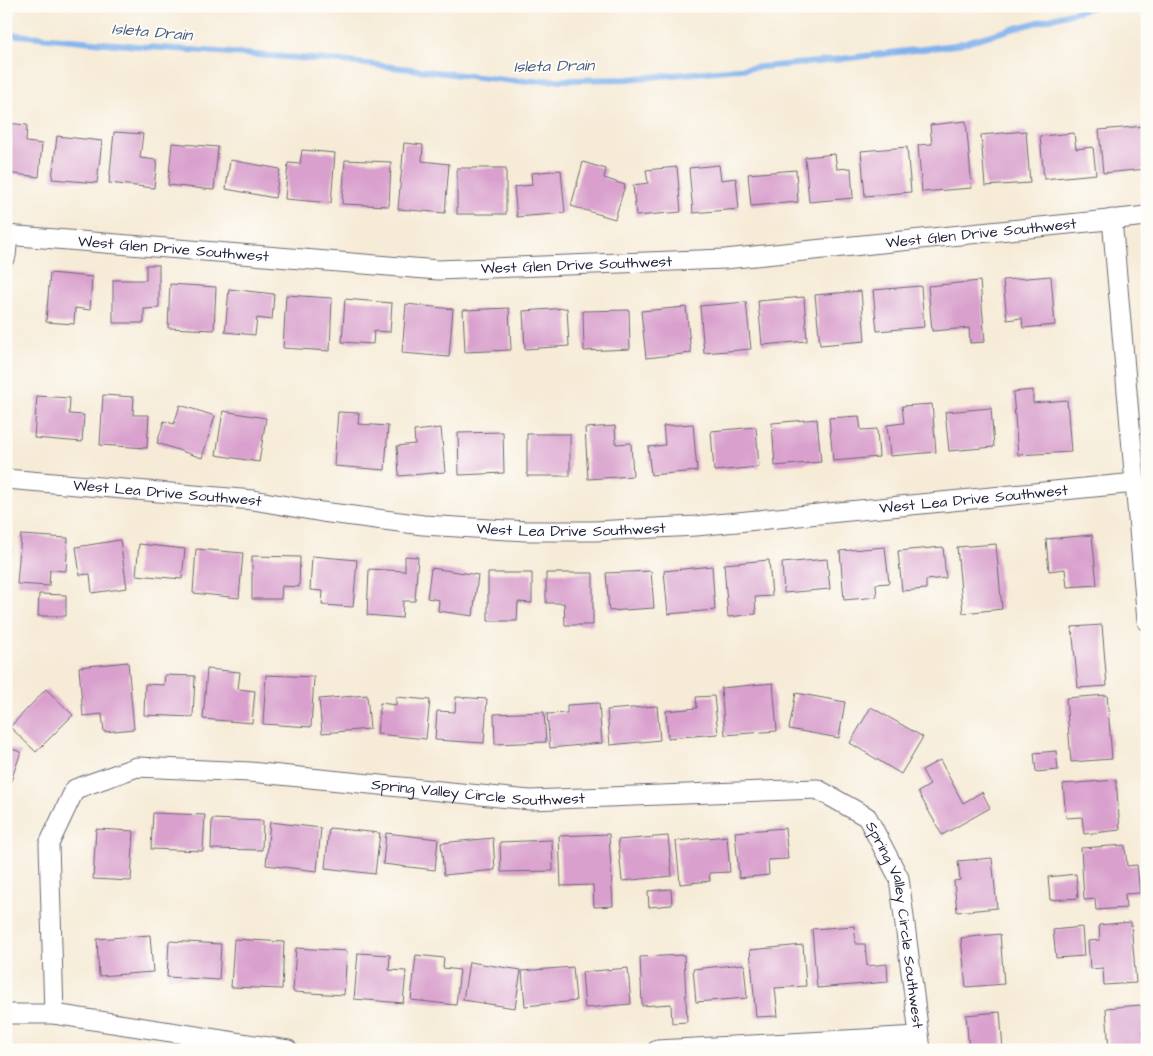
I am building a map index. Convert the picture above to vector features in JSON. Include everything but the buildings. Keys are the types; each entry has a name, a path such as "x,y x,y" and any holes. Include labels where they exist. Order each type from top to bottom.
{"street":[{"name":"West Glen Drive Southwest","path":"7,235 438,270 725,259 1147,216"},
{"path":"1112,220 1147,621"},
{"path":"6,256 7,235"},
{"name":"West Lea Drive Southwest","path":"6,479 253,500 322,512 423,525 594,532 696,526 1135,483"},
{"name":"Spring Valley Circle Southwest","path":"54,1014 49,844 75,788 138,767 250,772 530,800 817,789 867,817 900,878 920,1043"},
{"path":"6,1014 54,1014 288,1050"},
{"path":"657,1050 920,1043"}],"waterway":[{"name":"Isleta Drain","path":"6,34 148,47 341,61 513,81 627,79 817,62 955,45 1096,6"}]}
